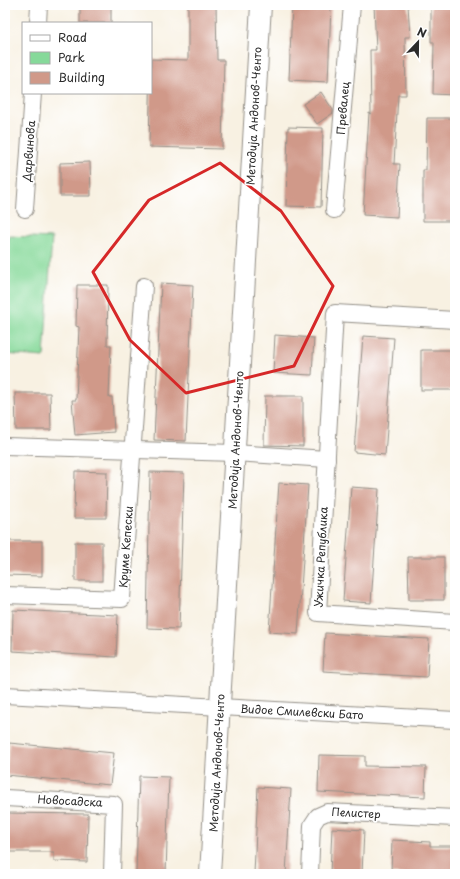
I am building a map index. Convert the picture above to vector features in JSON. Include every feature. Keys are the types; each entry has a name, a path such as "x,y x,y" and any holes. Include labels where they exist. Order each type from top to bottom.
{"street":[{"path":"38,22 39,5"},
{"name":"Методија Андонов-Ченто","path":"210,874 261,5"},
{"name":"Превалец","path":"334,210 352,5"},
{"name":"Дарвинова","path":"25,209 33,94"},
{"name":"Круме Кепески","path":"5,594 122,599 144,286"},
{"name":"Ужичка Република","path":"455,320 335,313 318,613 455,622"},
{"path":"5,446 235,453 327,459"},
{"name":"Видое Смилевски Бато","path":"5,695 455,720"},
{"name":"Новосадска","path":"5,798 114,804 112,874"},
{"name":"Пелистер","path":"310,874 312,825 318,816 327,812 455,818"}],"highlighted area":[{"path":"220,163 281,211 333,286 294,366 186,393 130,340 93,272 149,200"}],"green space":[{"path":"9,236 52,238 44,357 5,354 5,260"}],"building":[{"path":"80,5 111,5 111,22 80,22"},
{"path":"188,5 216,5 217,60 224,60 222,149 149,147 152,59 188,60"},
{"path":"292,5 331,5 328,82 289,80"},
{"path":"374,5 408,5 410,37 405,37 406,95 398,95 394,164 400,164 397,217 363,215 369,113 371,114 370,50 376,50"},
{"path":"431,5 455,5 455,95 433,94 434,42 431,42"},
{"path":"321,92 333,110 333,113 317,124 303,104"},
{"path":"427,118 455,118 455,221 423,221 423,170 426,170"},
{"path":"288,127 323,128 321,207 286,206"},
{"path":"90,162 91,196 60,196 60,163"},
{"path":"161,283 193,285 186,441 154,440"},
{"path":"77,285 108,285 107,345 111,345 109,397 112,397 114,432 75,435 72,400 76,400 79,327 76,326"},
{"path":"275,335 314,338 312,375 273,373"},
{"path":"363,336 394,338 385,455 354,452"},
{"path":"421,350 455,350 455,390 421,390"},
{"path":"15,393 50,393 51,430 16,430"},
{"path":"265,396 303,396 303,446 264,445"},
{"path":"75,471 107,472 106,518 74,518"},
{"path":"150,472 184,473 179,629 147,628"},
{"path":"279,483 308,485 298,634 269,632"},
{"path":"351,487 379,489 371,603 343,601"},
{"path":"5,541 42,541 42,576 5,575"},
{"path":"75,542 102,542 102,581 75,581"},
{"path":"408,557 444,557 444,600 409,600"},
{"path":"13,610 118,615 116,657 12,651"},
{"path":"325,633 429,639 427,677 323,671"},
{"path":"9,743 114,753 110,785 6,775"},
{"path":"319,755 365,756 365,766 426,767 425,797 318,792"},
{"path":"139,776 169,777 166,874 136,874"},
{"path":"258,787 291,789 286,874 254,874"},
{"path":"5,813 88,814 87,862 54,861 54,852 5,852"},
{"path":"332,828 364,830 362,874 330,874"},
{"path":"392,840 430,842 430,846 455,846 455,874 391,874"}]}
